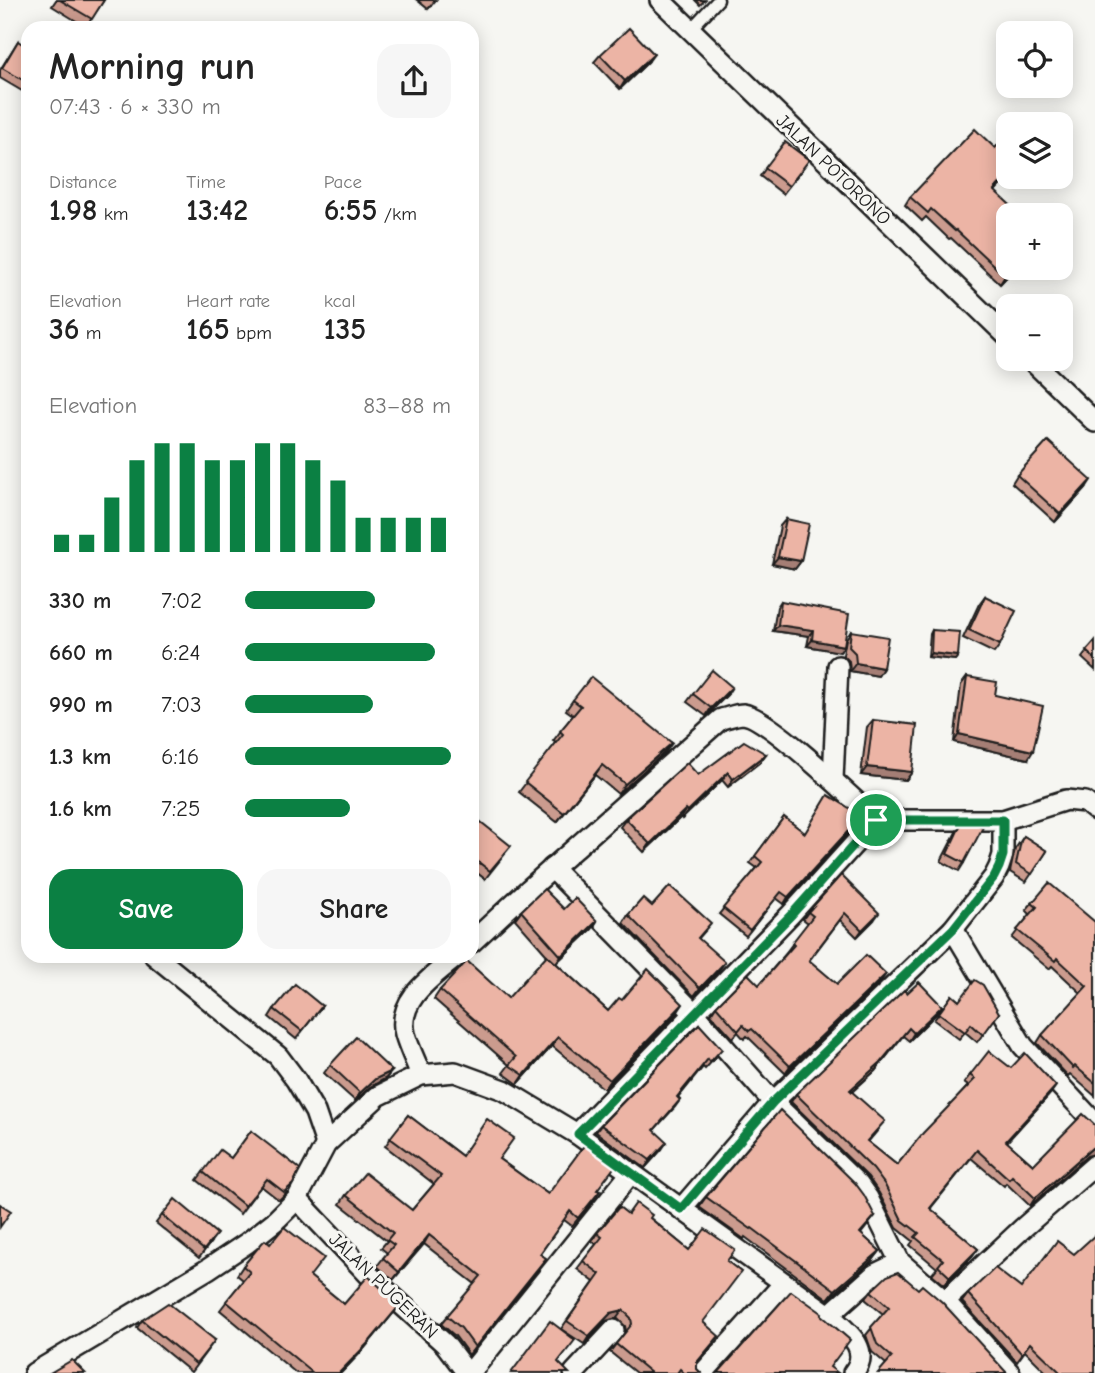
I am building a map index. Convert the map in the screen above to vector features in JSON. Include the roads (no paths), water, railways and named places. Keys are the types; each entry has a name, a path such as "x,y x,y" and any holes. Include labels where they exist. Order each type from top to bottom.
{"street":[{"name":"JALAN POTORONO","path":"660,0 996,325"},
{"path":"1042,371 1095,422"},
{"path":"833,780 838,666"},
{"path":"479,936 721,719 742,714 758,720 833,780 876,820 1003,820 1066,800 1085,802 1095,810"},
{"path":"578,1134 792,914 876,820"},
{"path":"681,1209 773,1102 953,929 999,867 1003,855 1003,820"},
{"path":"552,868 695,1014 773,1102 864,1190 900,1262 945,1301 1010,1373"},
{"path":"953,929 1023,1046 1095,1123"},
{"path":"164,963 278,1056 315,1112 326,1144"},
{"path":"421,1075 405,1033 403,1019 414,995 449,963"},
{"path":"34,1373 208,1269 275,1221 298,1199 326,1144 378,1096 421,1075 455,1072 504,1090 578,1134 829,1315 856,1340 860,1349 860,1360 853,1373"},
{"path":"945,1301 1095,1165"},
{"path":"469,1373 631,1173"},
{"name":"JALAN PUGERAN","path":"298,1199 369,1275 445,1344 469,1373"},
{"path":"829,1315 876,1274 900,1262"},
{"path":"703,1373 784,1283"},
{"path":"574,1373 614,1330"}],"lane":[{"path":"690,30 718,0"}]}
